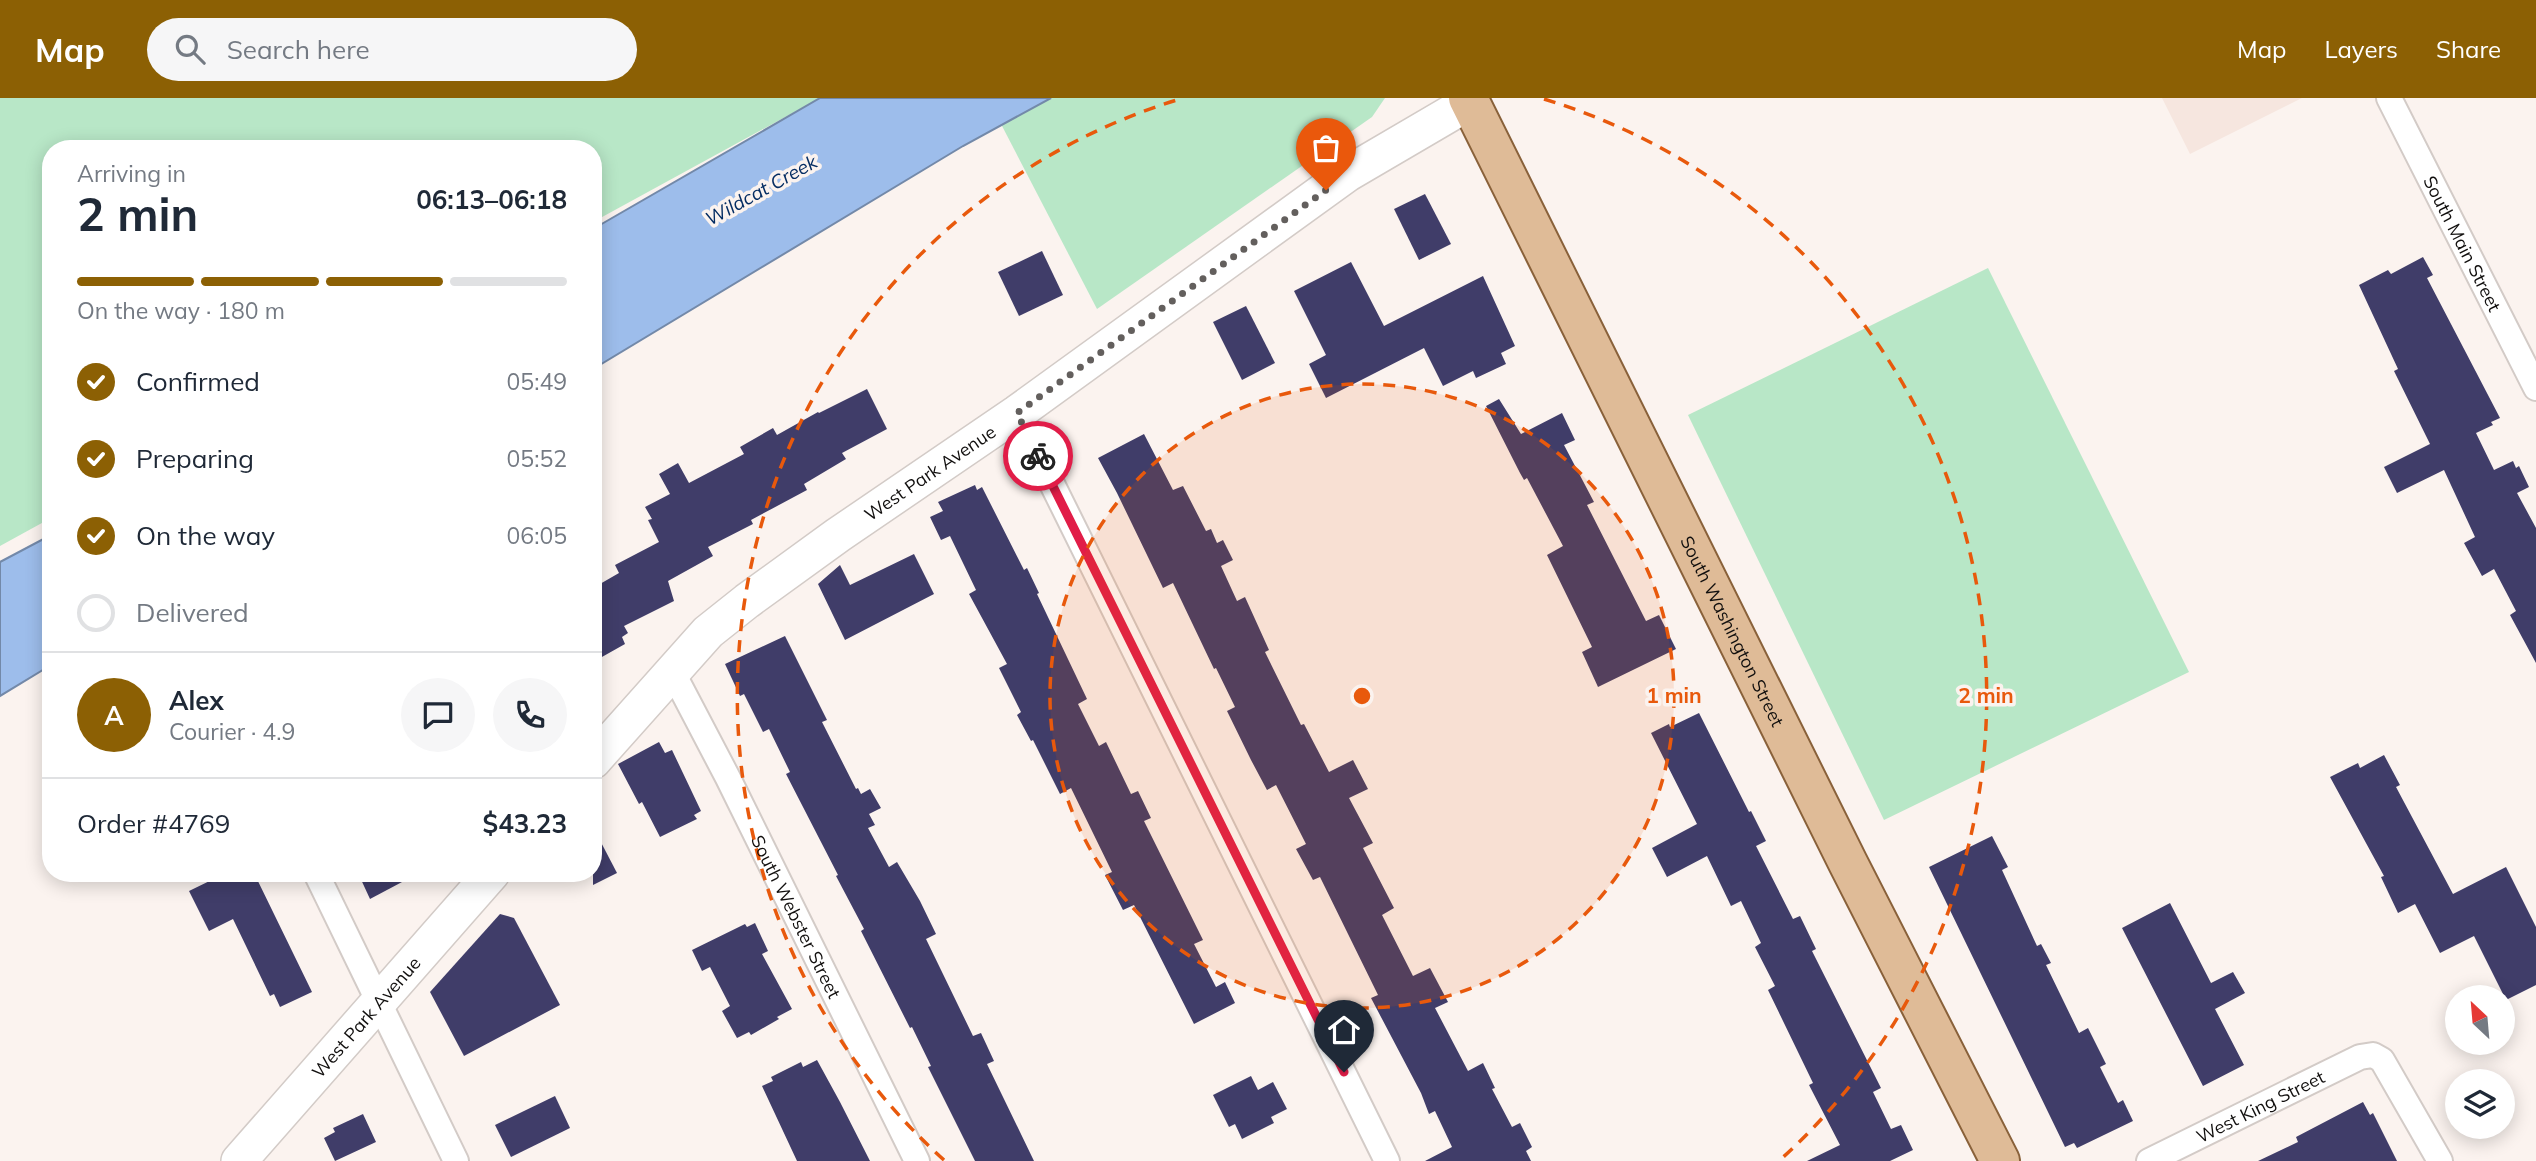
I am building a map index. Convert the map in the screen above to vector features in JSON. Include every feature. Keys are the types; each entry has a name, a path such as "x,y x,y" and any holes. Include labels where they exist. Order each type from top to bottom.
{"main road":[{"name":"West Park Avenue","path":"602,751 708,632 747,601 838,535 1017,413 1347,174 1469,100"},
{"name":"South Washington Street","path":"1469,100 1848,863 2000,1161"},
{"name":"West Park Avenue","path":"239,1161 484,882"}],"street":[{"name":"South Main Street","path":"2389,98 2536,388"},
{"path":"1017,413 1387,1161"},
{"name":"South Webster Street","path":"673,673 728,778 917,1161"},
{"path":"320,882 456,1161"},
{"name":"West King Street","path":"2149,1161 2360,1057 2373,1055 2382,1060 2440,1161"}],"shaded area":[{"path":"2162,98 2302,98 2190,154"}],"green space":[{"path":"0,98 820,98 602,217 602,140 42,140 42,523 0,546"},
{"path":"1051,98 1385,98 1372,117 1097,309 1001,124"},
{"path":"1988,268 2189,672 1884,820 1688,415"}],"water":[{"name":"Wildcat Creek","path":"820,98 1051,98 963,146 602,364 602,224"},
{"path":"42,540 42,670 0,696 0,562"}],"building":[{"path":"1425,194 1451,244 1419,260 1394,209"},
{"path":"1042,251 1063,295 1019,316 998,272"},
{"path":"2423,257 2433,275 2427,278 2500,418 2491,422 2493,425 2476,433 2494,470 2513,461 2516,468 2519,466 2529,487 2517,493 2536,528 2536,663 2510,615 2516,611 2494,569 2482,576 2464,543 2475,537 2444,470 2397,493 2384,467 2430,444 2394,371 2398,369 2359,285 2388,270 2391,274"},
{"path":"1351,262 1384,326 1483,276 1515,346 1501,353 1506,364 1476,378 1473,371 1443,386 1424,348 1326,398 1309,364 1326,355 1294,291"},
{"path":"1246,306 1275,363 1242,380 1213,322"},
{"path":"867,389 887,429 842,453 846,459 804,484 807,490 751,520 753,524 708,547 713,556 668,581 674,601 624,626 628,633 622,637 625,644 602,657 602,583 619,573 615,565 659,542 645,507 670,494 659,474 678,463 689,483 744,454 740,447 773,428 777,435"},
{"path":"1499,399 1521,434 1562,413 1575,440 1564,445 1594,502 1587,505 1646,621 1659,615 1676,649 1598,687 1582,652 1592,647 1547,555 1563,546 1527,478 1524,480 1520,473 1486,406"},
{"path":"1144,434 1173,490 1183,486 1206,531 1211,529 1217,543 1223,540 1233,560 1221,566 1237,601 1245,597 1269,650 1265,652 1301,725 1304,724 1329,772 1353,760 1368,789 1349,798 1373,843 1363,848 1394,908 1382,915 1413,976 1430,968 1448,1002 1435,1008 1468,1071 1483,1063 1495,1088 1492,1089 1512,1127 1520,1123 1532,1147 1526,1151 1531,1161 1425,1161 1452,1147 1435,1111 1429,1114 1421,1093 1371,998 1378,995 1320,877 1313,880 1296,849 1306,844 1276,785 1267,790 1251,760 1227,711 1235,707 1173,583 1163,588 1098,458"},
{"path":"975,485 977,490 982,487 1024,570 1027,568 1039,593 1037,594 1087,699 1078,704 1099,746 1106,742 1131,794 1138,791 1151,818 1144,821 1203,940 1194,944 1216,987 1225,982 1235,1003 1194,1024 1134,905 1123,910 1105,875 1112,872 1071,788 1060,794 1033,740 1031,741 1017,715 1021,712 999,668 1007,664 969,594 976,590 950,536 941,540 930,517 943,511 938,502"},
{"path":"914,554 934,594 845,640 818,584 840,565 850,585"},
{"path":"785,636 827,720 822,722 856,789 858,788 861,794 870,789 881,808 869,814 875,825 868,828 889,867 897,862 920,901 936,934 926,939 973,1036 981,1033 994,1061 987,1064 1034,1161 975,1161 928,1067 931,1066 912,1027 910,1028 861,931 864,929 836,876 838,875 786,774 790,772 769,729 763,732 744,694 740,696 725,664"},
{"path":"1699,713 1766,841 1756,846 1793,919 1800,916 1816,949 1812,951 1881,1088 1873,1092 1891,1129 1901,1125 1913,1150 1890,1161 1807,1161 1840,1145 1809,1085 1813,1083 1768,990 1775,986 1755,947 1761,943 1741,901 1731,906 1707,856 1667,877 1652,848 1697,824 1651,733"},
{"path":"659,742 665,753 672,750 701,811 694,815 697,819 660,837 618,764"},
{"path":"2384,755 2400,785 2396,787 2453,894 2506,867 2536,927 2536,985 2515,996 2515,985 2498,985 2474,936 2440,953 2415,904 2398,913 2381,877 2384,876 2330,777 2358,763 2360,768"},
{"path":"1992,836 2008,867 2002,870 2037,946 2041,944 2051,963 2046,965 2079,1033 2088,1028 2106,1064 2100,1067 2118,1103 2123,1100 2133,1121 2077,1148 2074,1143 2065,1147 1929,867"},
{"path":"602,844 617,873 602,880"},
{"path":"208,882 258,882 312,992 280,1007 274,994 270,996 233,919 209,931 189,891"},
{"path":"362,882 402,882 370,899"},
{"path":"2170,903 2211,983 2233,972 2245,993 2215,1009 2244,1065 2203,1086 2122,928"},
{"path":"500,914 514,918 560,1005 464,1056 430,992"},
{"path":"755,923 768,951 762,954 792,1009 751,1035 749,1032 737,1038 722,1011 730,1006 710,967 702,971 692,950 745,924 747,927"},
{"path":"817,1060 870,1161 797,1161 762,1086 773,1081 771,1077 801,1062 803,1067"},
{"path":"1251,1076 1258,1090 1273,1082 1287,1109 1271,1117 1274,1123 1242,1139 1235,1124 1229,1127 1213,1095"},
{"path":"555,1096 570,1128 511,1157 495,1125"},
{"path":"2363,1102 2370,1115 2373,1113 2397,1161 2258,1161 2298,1142 2296,1137"},
{"path":"363,1114 376,1142 335,1161 324,1138 335,1132 333,1128"}],"way so far":[{"path":"1038,456 1017,413 1326,190"}],"route":[{"path":"1038,456 1344,1072"}]}
